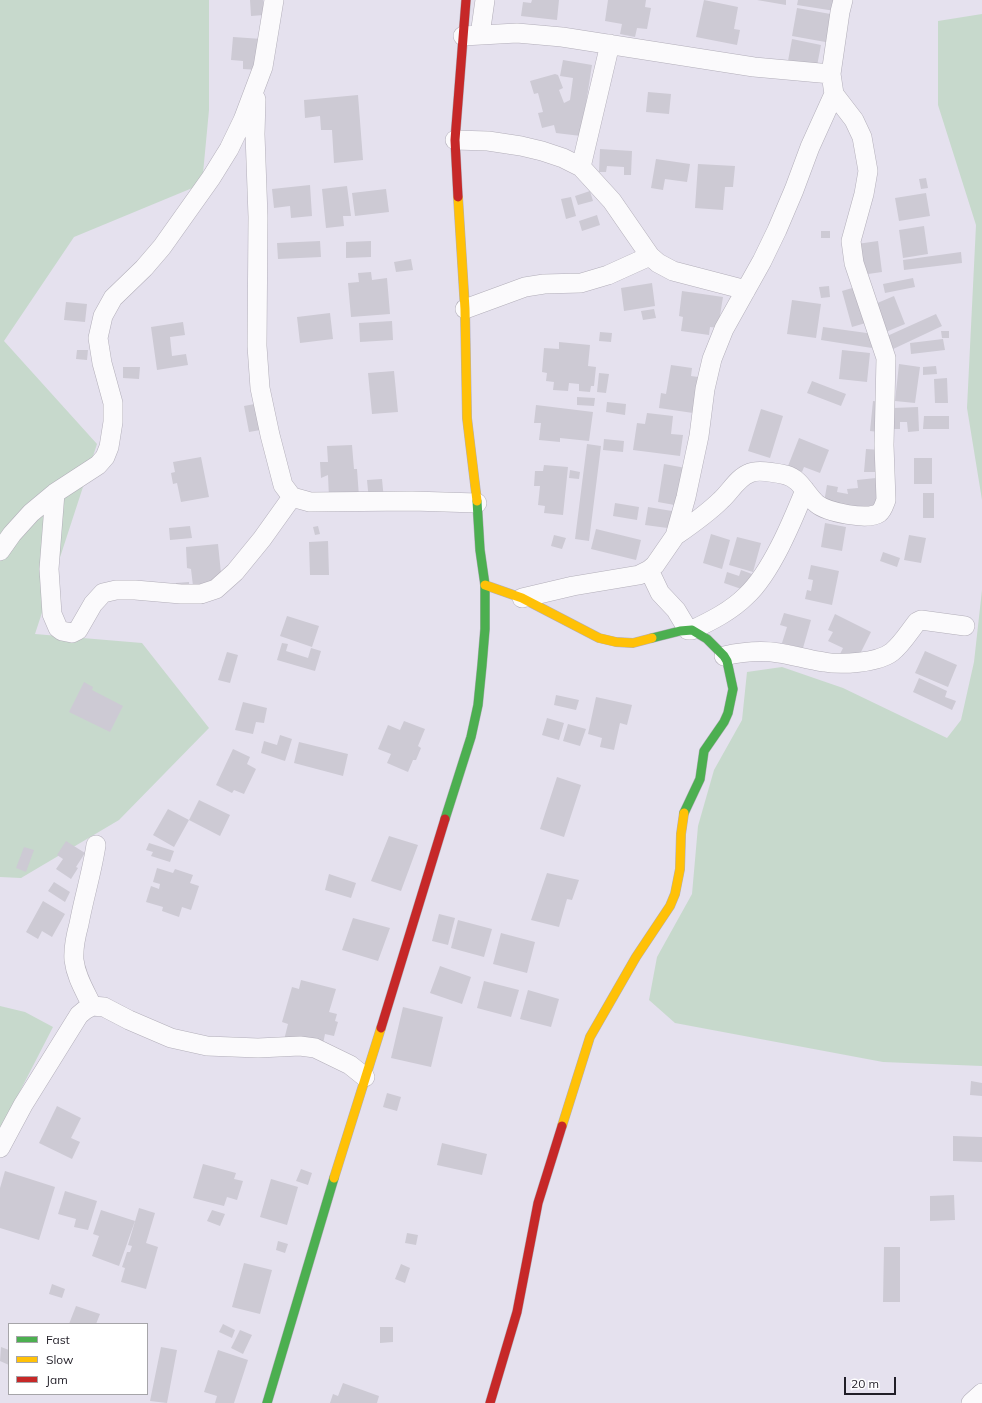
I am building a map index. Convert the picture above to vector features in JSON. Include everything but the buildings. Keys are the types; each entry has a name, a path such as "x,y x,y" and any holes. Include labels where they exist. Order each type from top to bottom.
{"street":[{"path":"0,551 12,534 31,513 55,493 98,465 105,457 109,447 113,422 113,403 102,363 98,338 103,316 113,298 144,268 162,247 229,150 263,67 274,0"},
{"path":"466,0 471,36"},
{"path":"268,1403 310,1255 471,737 478,705 485,629 485,585 480,550 477,503 467,418 465,309 455,140 471,36 485,0"},
{"path":"675,536 689,527 720,501 744,476 750,472 757,471 787,476 798,482 816,503 825,509 836,513 868,516 876,515 884,508 886,500 884,416 886,358 854,264 851,241 864,194 868,171 862,136 854,120 834,94 831,74 843,0"},
{"path":"471,36 517,33 562,37 754,67 831,74"},
{"path":"581,167 610,44"},
{"path":"256,86 258,217 256,346 260,388 283,485 292,497 310,502 412,501 477,503"},
{"path":"522,598 573,586 639,575 649,570 661,557 675,536 686,497 699,436 705,389 712,358 724,329 777,230 810,147 834,94"},
{"path":"455,140 488,141 521,146 563,158 581,167 612,201 650,256 658,263 673,271 746,290"},
{"path":"465,309 525,287 544,284 582,283 608,275 650,256"},
{"path":"485,585 522,598 599,638 616,642 633,643 680,631 690,630 726,612 746,596 764,575 796,513 805,490"},
{"path":"55,493 49,570 52,614 58,628 62,631 72,633 78,630 93,604 103,593 116,590 135,590 181,594 201,594 216,589 235,572 276,521 292,497"},
{"path":"490,1403 517,1312 538,1203 590,1037 636,957 670,906 675,894 680,869 683,815 700,779 704,751 724,722 731,700 733,689 727,661 724,656 707,639 690,630 676,610 660,593 649,570"},
{"path":"724,656 759,651 824,662 842,663 876,660 891,653 900,645 921,620 965,626"},
{"path":"92,1006 81,986 76,972 74,959 76,939 94,862 96,845"},
{"path":"0,1148 23,1105 80,1015 92,1006 104,1007 129,1020 171,1038 207,1046 258,1048 300,1046 315,1048 350,1065 365,1077"},
{"path":"971,1403 982,1394"}],"green space":[{"path":"0,0 209,0 209,110 202,184 74,237 4,341 97,444 35,634 142,643 209,728 119,820 21,878 0,877"},
{"path":"982,14 982,500 967,408 976,225 938,105 938,21"},
{"path":"982,590 982,1066 883,1062 675,1023 649,1000 657,957 692,894 698,826 714,770 742,720 747,672 782,667 843,688 947,738 961,720 974,662"},
{"path":"0,1006 25,1012 53,1027 0,1130"}],"traffic: fast":[{"path":"445,819 471,737 478,705 485,629 485,585 480,550 477,501"},
{"path":"652,638 680,631 692,630 707,639 727,661 733,689 728,713 724,722 704,751 700,779 684,813"},
{"path":"267,1403 334,1178"}],"traffic: slow":[{"path":"458,197 465,309 467,418 477,501"},
{"path":"485,585 522,598 599,638 616,642 633,643 652,638"},
{"path":"562,1126 590,1037 636,957 670,906 675,894 680,869 681,834 684,813"},
{"path":"334,1178 381,1028"}],"traffic: jam":[{"path":"458,197 455,140 466,0"},
{"path":"381,1028 445,819"},
{"path":"490,1403 517,1312 538,1203 562,1126"}]}
